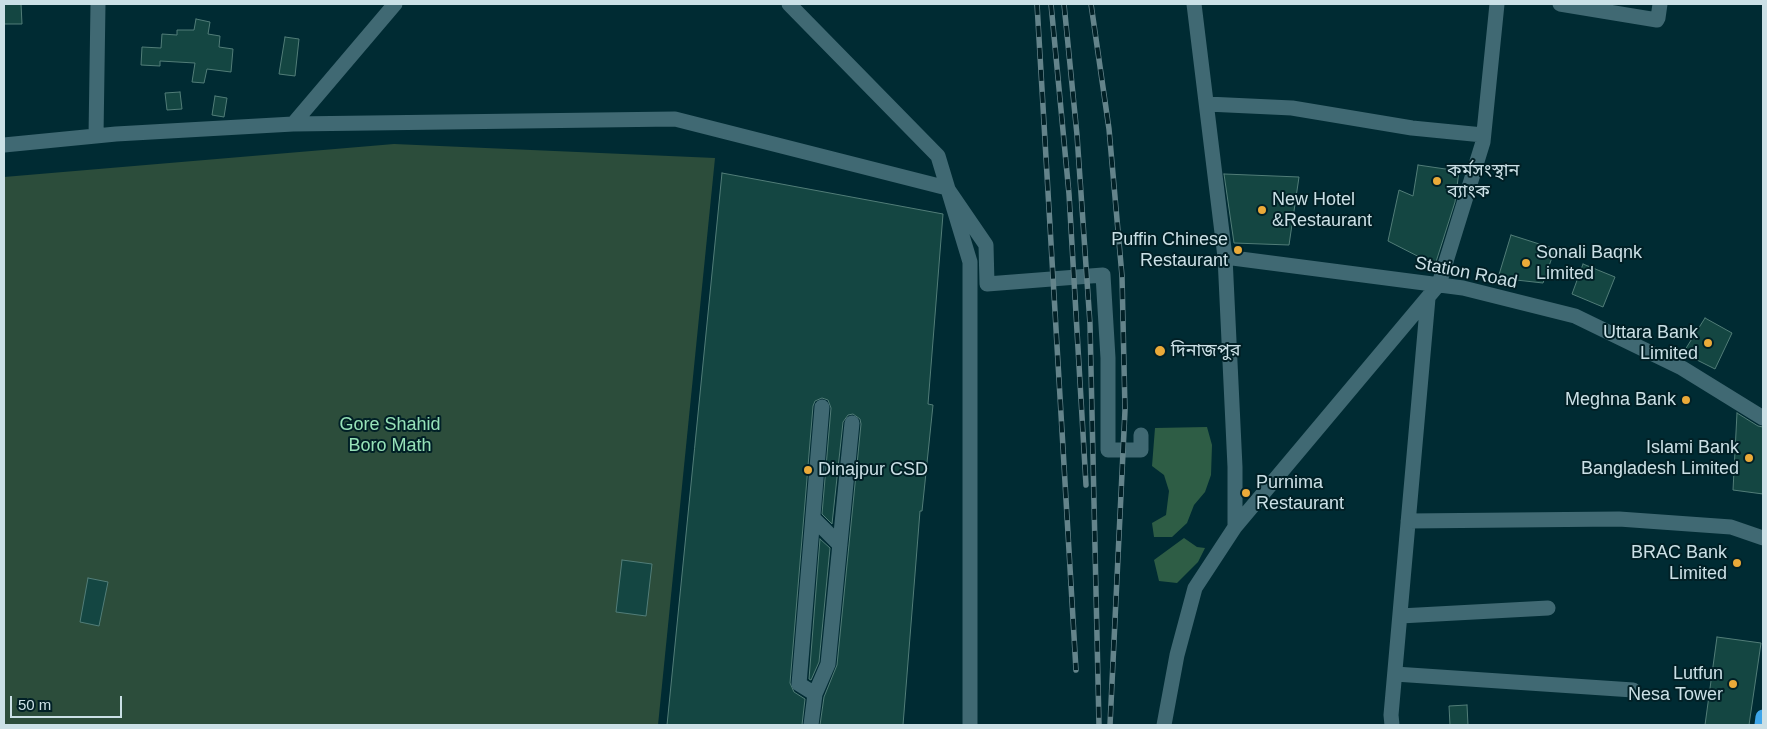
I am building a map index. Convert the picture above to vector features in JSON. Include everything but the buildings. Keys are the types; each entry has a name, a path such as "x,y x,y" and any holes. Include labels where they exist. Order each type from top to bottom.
{"highway":[{"path":"1762,725 1763,717"}],"street":[{"path":"96,136 98,4"},
{"path":"293,124 395,4"},
{"path":"789,4 938,156 970,262 970,725"},
{"path":"1194,4 1225,257 1236,467 1235,527"},
{"path":"1164,725 1177,655 1195,588 1235,527 1439,284 1482,142 1497,4"},
{"path":"1560,4 1657,20 1660,4"},
{"path":"1207,104 1292,108 1412,128 1483,135"},
{"path":"4,145 96,136 293,124 675,119 947,188 986,245 987,284 1103,275 1108,358 1108,450 1140,450 1141,435"},
{"name":"Station Road","path":"1225,257 1463,288 1575,316 1682,368 1763,418"},
{"path":"1392,725 1391,715 1428,298"},
{"path":"815,694 799,684 822,407"},
{"path":"811,725 815,694 828,664 852,423"},
{"path":"813,518 840,545"},
{"path":"1408,521 1619,519 1731,527 1763,538"},
{"path":"1400,616 1548,608"},
{"path":"1395,674 1633,690"}],"green space":[{"name":"Gore Shahid Boro Math","path":"394,144 715,158 658,725 4,725 4,177"},
{"path":"1207,427 1212,445 1211,475 1205,492 1194,505 1187,523 1172,537 1154,537 1152,523 1166,515 1169,491 1164,475 1152,466 1155,428"},
{"path":"1184,538 1197,547 1205,548 1198,562 1177,583 1159,581 1154,560"}],"railway":[{"path":"1037,4 1076,670"},
{"path":"1051,4 1069,194 1086,485"},
{"path":"1064,4 1077,135 1090,324 1099,725"},
{"path":"1091,4 1109,129 1122,276 1125,410 1110,725"}],"place":[{"name":"কর্মসংস্থান ব্যাংক","path":"1437,181"},
{"name":"New Hotel &Restaurant","path":"1262,210"},
{"name":"Puffin Chinese Restaurant","path":"1238,250"},
{"name":"Sonali Baqnk Limited","path":"1526,263"},
{"name":"Uttara Bank Limited","path":"1708,343"},
{"name":"দিনাজপুর","path":"1160,351"},
{"name":"Meghna Bank","path":"1686,400"},
{"name":"Islami Bank Bangladesh Limited","path":"1749,458"},
{"name":"Dinajpur CSD","path":"808,470"},
{"name":"Purnima Restaurant","path":"1246,493"},
{"name":"BRAC Bank Limited","path":"1737,563"},
{"name":"Lutfun Nesa Tower","path":"1733,684"}]}
